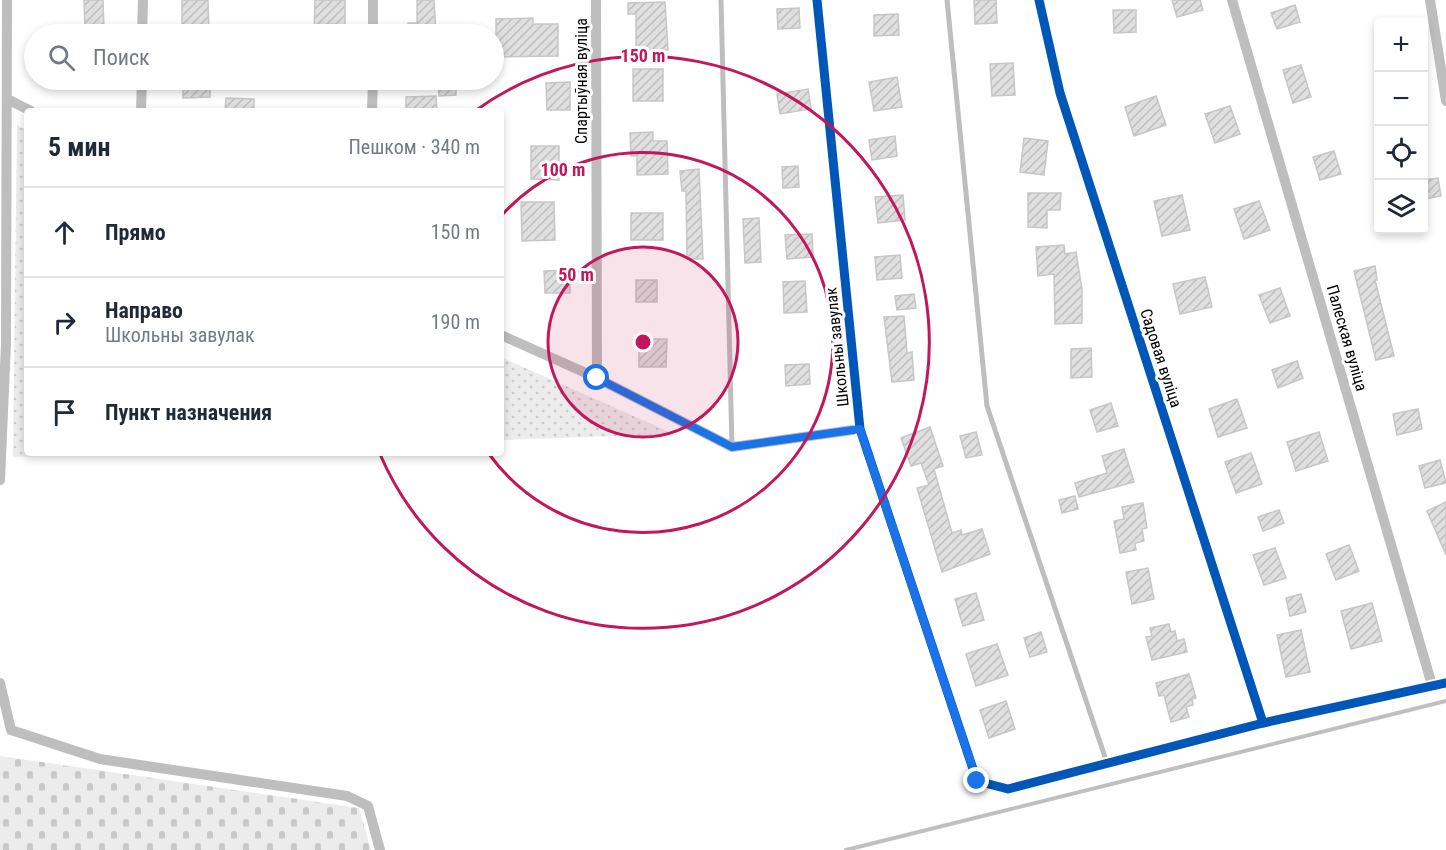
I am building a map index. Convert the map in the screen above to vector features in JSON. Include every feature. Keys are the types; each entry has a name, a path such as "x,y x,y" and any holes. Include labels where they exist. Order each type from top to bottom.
{"street":[{"path":"0,480 6,344 7,0"},
{"path":"142,24 143,0"},
{"path":"373,0 373,24"},
{"name":"Спартыўная вуліца","path":"596,0 597,378"},
{"name":"Школьны завулак","path":"817,0 860,429 977,781 1008,789 1108,763"},
{"name":"Садовая вуліца","path":"1039,0 1060,93 1263,723"},
{"name":"Палеская вуліца","path":"1232,0 1432,685"},
{"path":"1430,0 1446,101"},
{"path":"141,108 142,90"},
{"path":"372,108 373,90"},
{"path":"7,99 25,108"},
{"path":"504,335 597,378 732,447 860,429"},
{"path":"0,683 11,730 100,759 347,796 368,806 380,850"},
{"path":"1108,763 1263,723 1446,683"}],"lane":[{"path":"722,0 732,447"},
{"path":"947,0 987,406 1108,763"}],"green space":[{"path":"17,125 24,128 24,456 43,456 13,457"},
{"path":"504,358 514,363 674,434 504,440"},
{"path":"0,756 359,808 371,850 0,850"}],"building":[{"path":"84,0 103,0 104,24 85,24"},
{"path":"182,0 208,0 209,24 182,24"},
{"path":"315,0 345,0 345,24 314,24"},
{"path":"417,0 434,0 435,24 408,23 417,23"},
{"path":"974,0 996,0 997,23 975,24"},
{"path":"1172,0 1200,0 1203,10 1177,17"},
{"path":"665,2 668,50 636,50 636,14 628,14 628,3"},
{"path":"1295,5 1300,22 1277,29 1271,13"},
{"path":"799,8 800,28 778,29 777,9"},
{"path":"1113,10 1136,10 1136,32 1114,33"},
{"path":"898,14 899,35 874,36 874,15"},
{"path":"533,18 533,24 558,24 558,56 504,57 504,24 496,24 496,19"},
{"path":"1013,63 1015,95 992,96 990,64"},
{"path":"1301,65 1311,97 1293,103 1283,70"},
{"path":"633,69 663,69 663,101 633,101"},
{"path":"897,77 902,107 874,111 869,82"},
{"path":"570,82 570,110 547,110 546,83"},
{"path":"808,89 811,109 780,114 777,94"},
{"path":"183,90 210,90 210,97 183,98"},
{"path":"439,90 456,90 456,95 439,96"},
{"path":"436,96 437,108 406,108 406,97"},
{"path":"1156,96 1166,125 1134,136 1125,107"},
{"path":"226,98 254,99 254,108 225,108"},
{"path":"1230,106 1240,134 1215,143 1205,114"},
{"path":"653,132 653,141 667,141 668,174 637,175 637,156 631,156 630,133"},
{"path":"895,136 897,156 872,160 869,140"},
{"path":"1024,138 1048,141 1044,175 1020,172"},
{"path":"531,146 559,146 559,180 531,179"},
{"path":"1334,151 1341,174 1320,180 1313,157"},
{"path":"798,166 799,187 783,188 782,167"},
{"path":"699,169 703,259 687,259 686,191 682,191 680,171"},
{"path":"1438,178 1441,196 1428,198 1428,179"},
{"path":"1028,193 1061,193 1060,210 1047,210 1047,228 1028,227"},
{"path":"903,195 905,220 878,223 875,197"},
{"path":"1182,195 1190,230 1162,236 1154,201"},
{"path":"1259,201 1270,230 1244,239 1234,209"},
{"path":"521,202 554,202 555,240 522,241"},
{"path":"631,213 663,213 663,240 631,240"},
{"path":"759,218 761,262 745,263 743,219"},
{"path":"812,234 813,257 787,259 785,235"},
{"path":"1064,245 1065,254 1076,252 1082,289 1082,323 1055,324 1054,274 1038,276 1036,247"},
{"path":"900,255 902,278 877,280 875,257"},
{"path":"1375,266 1377,280 1375,280 1394,356 1376,360 1354,271"},
{"path":"570,270 570,293 545,293 544,271"},
{"path":"1205,277 1212,307 1180,314 1173,284"},
{"path":"636,280 657,280 657,302 636,302"},
{"path":"805,281 807,312 784,313 783,282"},
{"path":"1280,288 1290,316 1270,323 1259,295"},
{"path":"914,294 916,308 897,310 895,296"},
{"path":"904,316 907,353 912,352 914,380 892,382 884,317"},
{"path":"639,339 667,339 666,367 639,367"},
{"path":"1091,348 1092,377 1071,378 1071,349"},
{"path":"1297,361 1303,378 1278,388 1272,370"},
{"path":"809,364 810,384 786,386 785,365"},
{"path":"1237,399 1247,428 1218,437 1209,409"},
{"path":"1111,403 1118,426 1097,432 1090,410"},
{"path":"1418,409 1422,429 1397,435 1393,414"},
{"path":"930,427 943,466 934,469 952,533 961,530 962,535 982,529 990,554 942,572 917,488 929,485 921,463 911,466 901,438"},
{"path":"976,432 982,455 966,458 960,436"},
{"path":"1319,432 1328,461 1296,471 1287,442"},
{"path":"1124,449 1134,482 1079,497 1075,483 1107,473 1102,456"},
{"path":"1251,453 1262,484 1236,493 1225,462"},
{"path":"1440,460 1446,483 1425,488 1419,466"},
{"path":"1075,496 1078,509 1062,513 1059,500"},
{"path":"1446,502 1446,555 1427,511"},
{"path":"1143,503 1147,528 1142,529 1144,541 1135,543 1136,550 1120,553 1114,521 1124,519 1122,507"},
{"path":"1279,510 1284,523 1263,531 1258,517"},
{"path":"1349,545 1359,571 1336,580 1326,554"},
{"path":"1275,548 1286,578 1264,585 1253,555"},
{"path":"1148,568 1154,599 1132,604 1126,572"},
{"path":"976,593 984,620 963,626 955,599"},
{"path":"1301,594 1306,612 1290,616 1286,598"},
{"path":"1372,603 1382,641 1351,649 1341,611"},
{"path":"1169,624 1171,632 1175,631 1177,641 1184,639 1187,652 1152,660 1146,637 1152,636 1150,628"},
{"path":"1301,630 1310,672 1286,677 1277,635"},
{"path":"1041,632 1047,652 1030,657 1024,638"},
{"path":"997,644 1008,675 976,686 966,654"},
{"path":"1189,674 1196,698 1192,699 1193,705 1186,707 1189,717 1171,722 1164,695 1159,696 1156,683"},
{"path":"1006,701 1015,729 989,738 980,710"}],"waterway":[{"path":"846,850 1446,701"}],"cycle path":[{"path":"817,0 860,429 977,781 1008,789 1263,723 1446,683"},
{"path":"1039,0 1060,93 1263,723"}],"route":[{"path":"597,378 732,447 860,429 977,781"}]}
